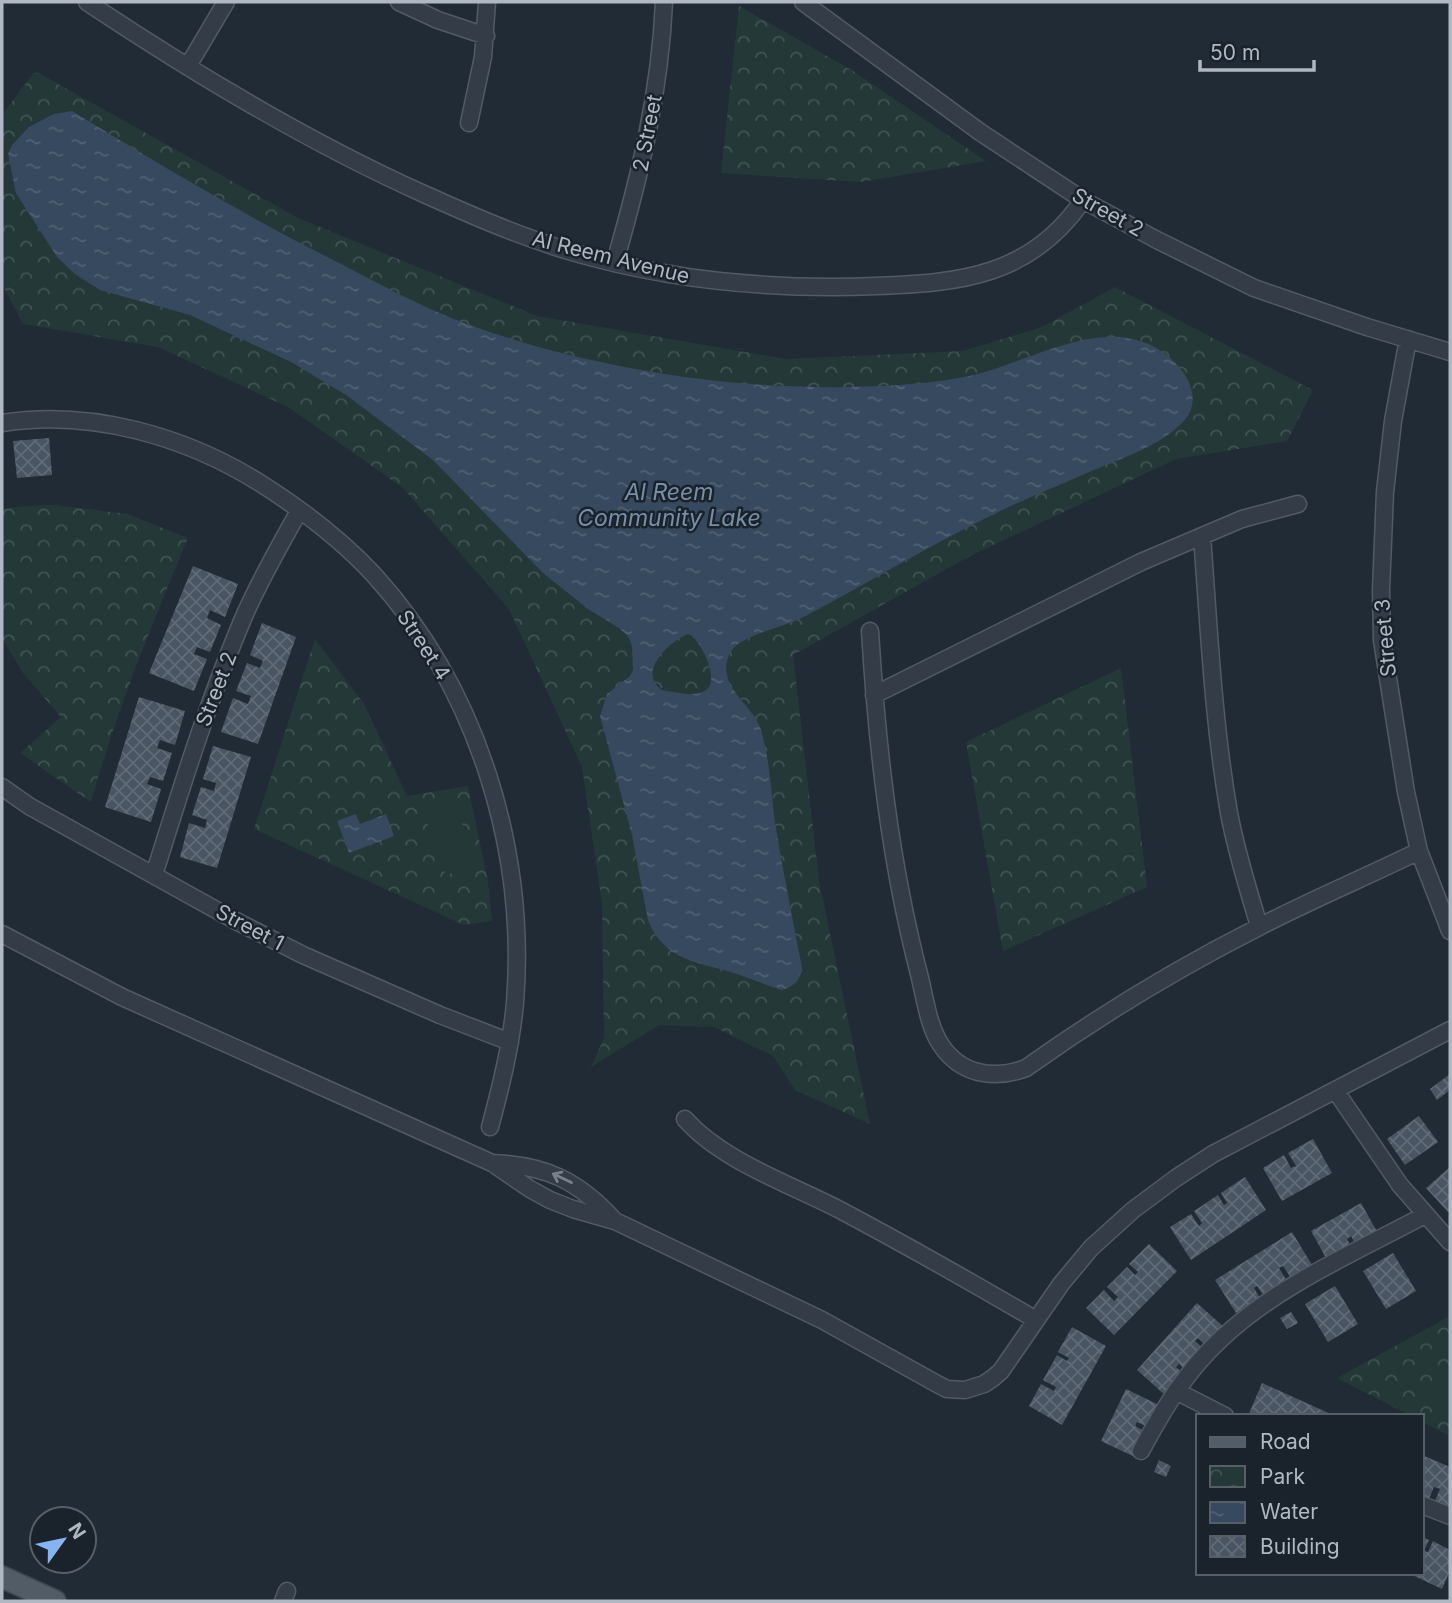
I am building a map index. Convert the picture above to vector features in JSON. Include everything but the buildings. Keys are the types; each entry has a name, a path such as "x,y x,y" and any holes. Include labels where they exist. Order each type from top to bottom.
{"main road":[{"path":"2,1577 55,1601"}],"street":[{"name":"Al Reem Avenue","path":"87,2 299,132 409,187 513,233 575,253 615,262 701,279 756,285 848,287 958,280 980,275 1023,257 1059,230 1083,200"},
{"path":"188,66 226,2"},
{"path":"399,2 438,20 486,36"},
{"path":"470,123 486,36 487,2"},
{"name":"2 Street","path":"615,262 647,142 660,63 664,2"},
{"name":"Street 2","path":"803,2 980,132 1083,200 1212,269 1254,288 1450,352"},
{"name":"Street 3","path":"1408,340 1386,476 1382,540 1382,640 1419,851 1450,931"},
{"name":"Street 4","path":"2,424 54,420 94,423 134,430 210,456 245,474 299,511 351,552 395,600 421,636 449,683 481,756 498,811 513,886 517,965 510,1042 490,1127"},
{"path":"874,695 1104,579 1242,519 1298,504"},
{"name":"Street 2","path":"155,875 197,740 226,659 260,582 299,511"},
{"path":"1202,536 1214,701 1223,775 1230,816 1259,926"},
{"path":"870,631 885,799 911,943 933,1029 940,1044 963,1067 994,1076 1026,1068 1112,1010 1259,926 1419,851"},
{"name":"Street 1","path":"2,787 29,806 236,921 303,955 440,1015 510,1042"},
{"path":"2,934 122,998 492,1163 513,1179 550,1200 615,1221 822,1320 947,1389 965,1390 993,1378 1061,1284 1091,1248 1154,1193 1213,1154 1450,1030"},
{"path":"1335,1090 1394,1177 1450,1242"},
{"path":"685,1119 706,1140 730,1156 891,1237 1036,1320"},
{"path":"492,1163 519,1164 561,1177 581,1188 615,1221"},
{"path":"1141,1451 1176,1391 1212,1348 1246,1317 1303,1281 1425,1215"},
{"path":"1176,1391 1221,1414"},
{"path":"1424,1506 1450,1516"}],"green space":[{"path":"739,6 850,69 986,161 861,182 721,173"},
{"name":"Al Reem Community Lake","path":"35,71 298,218 537,316 786,359 963,351 1042,327 1115,287 1313,390 1287,441 1176,459 968,557 793,655 819,881 870,1124 795,1090 773,1056 714,1027 659,1025 591,1067 604,1038 602,904 582,767 509,609 403,488 290,408 158,347 23,324 2,284 2,115"},
{"path":"55,505 128,514 188,538 123,701 91,802 20,753 61,717 23,673 2,638 2,509"},
{"path":"315,639 364,704 407,796 468,786 488,882 492,921 464,925 254,829"},
{"path":"1121,668 1147,887 1003,951 966,742"},
{"path":"455,803 476,865 446,875 424,813"},
{"path":"1450,1316 1450,1436 1424,1423 1424,1414 1407,1414 1337,1378"},
{"path":"1444,1368 1450,1371 1450,1414 1426,1402"}],"water":[{"name":"Al Reem Community Lake","path":"72,111 241,211 409,299 495,334 543,348 594,361 698,379 801,387 849,387 912,384 959,378 1082,340 1125,338 1157,348 1178,365 1191,388 1193,400 1190,412 1172,432 1134,454 996,513 809,614 749,638 733,649 726,667 727,676 730,685 753,714 764,741 775,823 802,968 796,982 782,990 683,957 663,944 648,920 632,835 600,716 607,694 630,676 633,670 632,646 628,636 588,609 543,573 433,460 346,395 291,362 190,315 100,290 75,274 57,257 16,193 8,154 12,145 29,127 54,114","holes":["688,634 693,637 707,660 710,685 696,694 662,690 655,683 653,675 658,658 681,638"]},
{"path":"356,814 360,824 386,814 394,836 349,853 337,821"}]}
